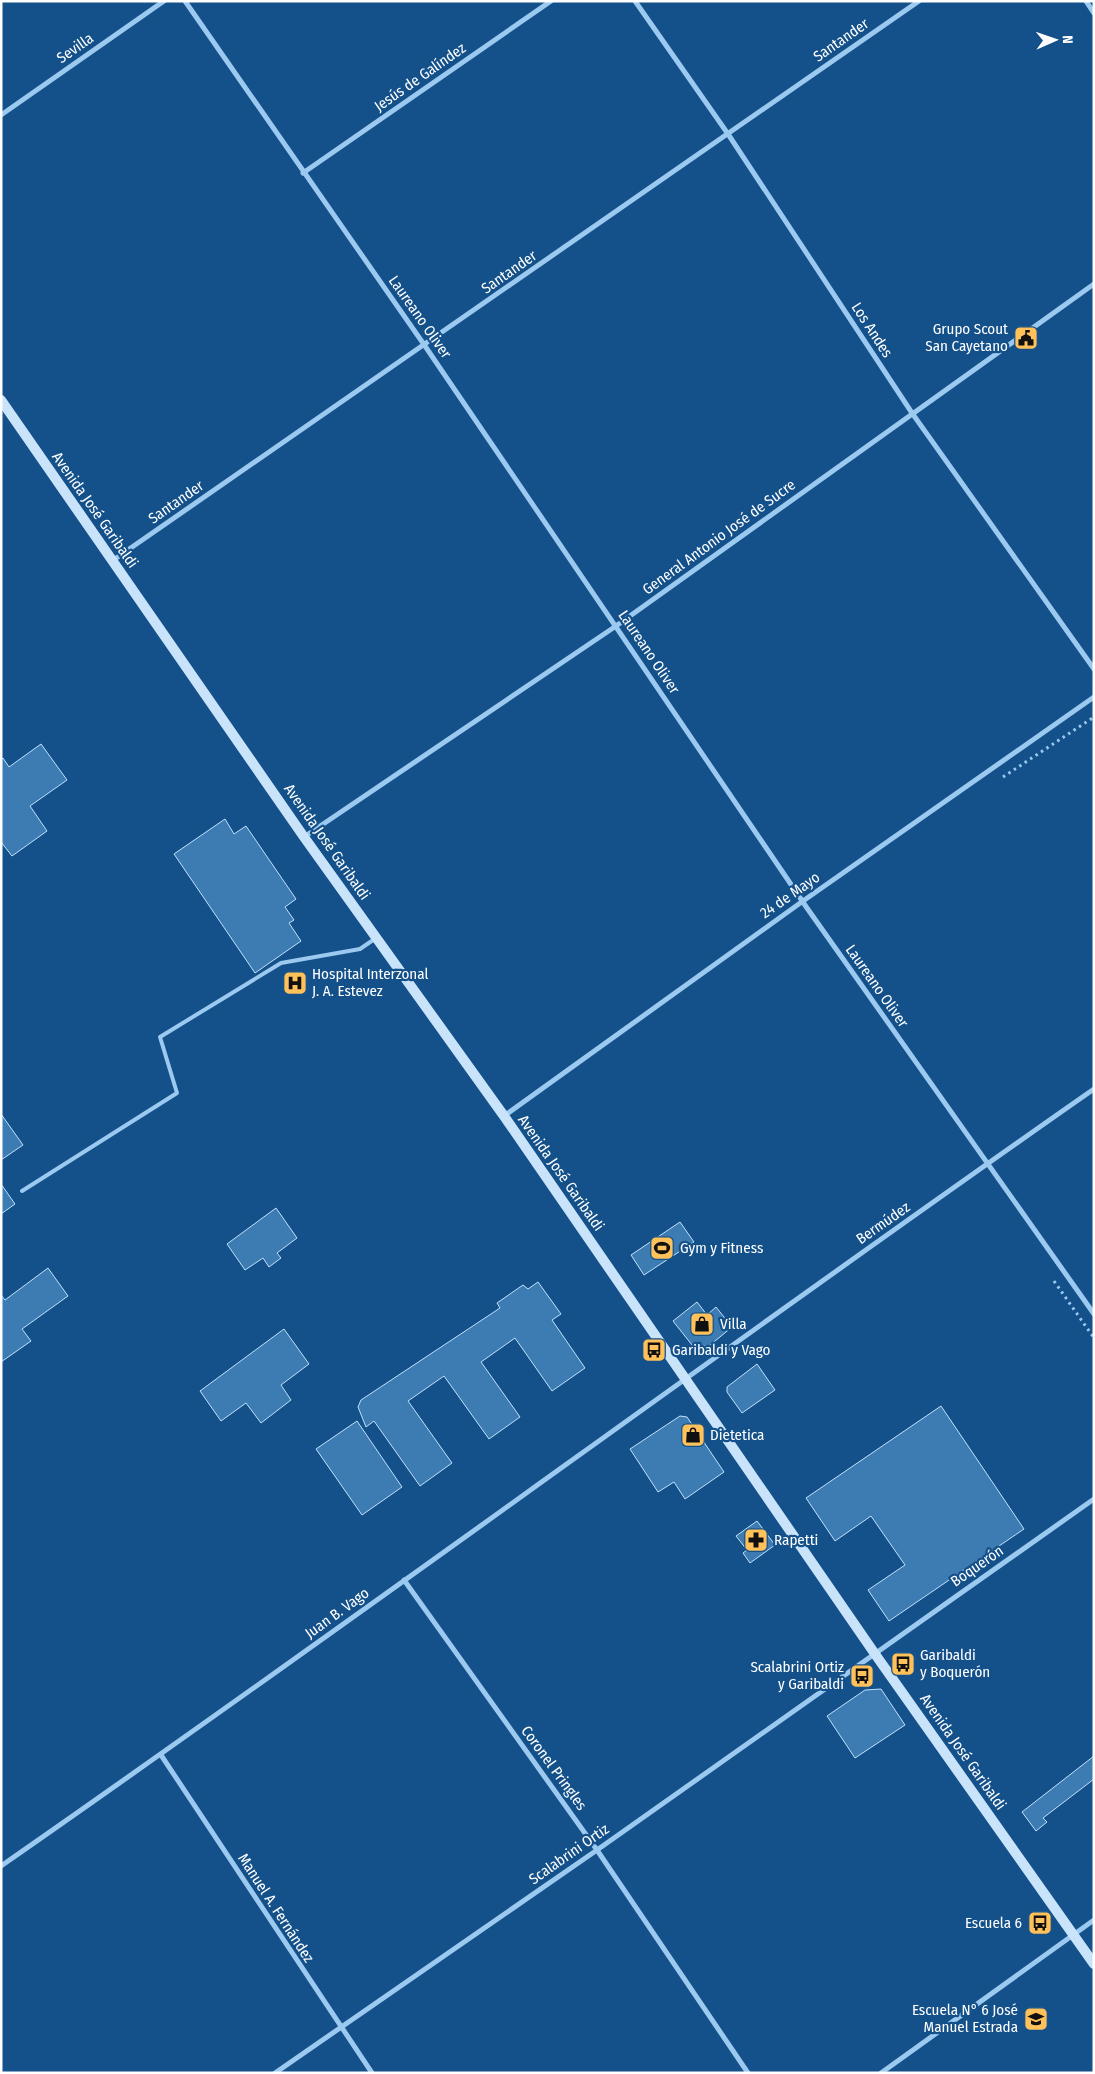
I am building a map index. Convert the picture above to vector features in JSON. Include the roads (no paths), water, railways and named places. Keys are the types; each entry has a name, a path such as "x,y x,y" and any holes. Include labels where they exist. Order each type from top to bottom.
{"main road":[{"name":"Avenida José Garibaldi","path":"1,400 304,837 504,1116 875,1654 1094,1964"}],"street":[{"name":"Sevilla","path":"1,115 164,1"},
{"name":"Laureano Oliver","path":"185,1 425,346 803,901 1094,1314"},
{"name":"Jesús de Galíndez","path":"303,173 551,1"},
{"name":"Los Andes","path":"634,1 728,134 912,413 1094,669"},
{"name":"Santander","path":"112,561 425,346 919,1"},
{"path":"1086,1 1094,13"},
{"name":"General Antonio José de Sucre","path":"304,837 616,626 1094,284"},
{"name":"24 de Mayo","path":"504,1116 803,901 1094,697"},
{"name":"Bermúdez","path":"686,1378 1094,1089"},
{"name":"Juan B. Vago","path":"1,1866 161,1755 686,1378"},
{"name":"Boquerón","path":"875,1654 1094,1499"},
{"name":"Coronel Pringles","path":"404,1580 597,1850 748,2073"},
{"name":"Scalabrini Ortiz","path":"275,2073 597,1850 875,1654"},
{"name":"Manuel A. Fernández","path":"161,1755 340,2028 372,2073"},
{"path":"881,2073 1094,1920"}],"lane":[{"path":"22,1191 177,1092 160,1037 281,963 360,949 376,938"}],"place":[{"name":"Grupo Scout San Cayetano","path":"1026,338"},
{"name":"Hospital Interzonal J. A. Estevez","path":"295,983"},
{"name":"Gym y Fitness","path":"662,1248"},
{"name":"Villa","path":"702,1324"},
{"name":"Garibaldi y Vago","path":"654,1350"},
{"name":"Dietetica","path":"693,1435"},
{"name":"Rapetti","path":"756,1540"},
{"name":"Garibaldi y Boquerón","path":"903,1664"},
{"name":"Scalabrini Ortiz y Garibaldi","path":"862,1676"},
{"name":"Escuela 6","path":"1040,1923"},
{"name":"Escuela N° 6 José Manuel Estrada","path":"1036,2019"}]}
